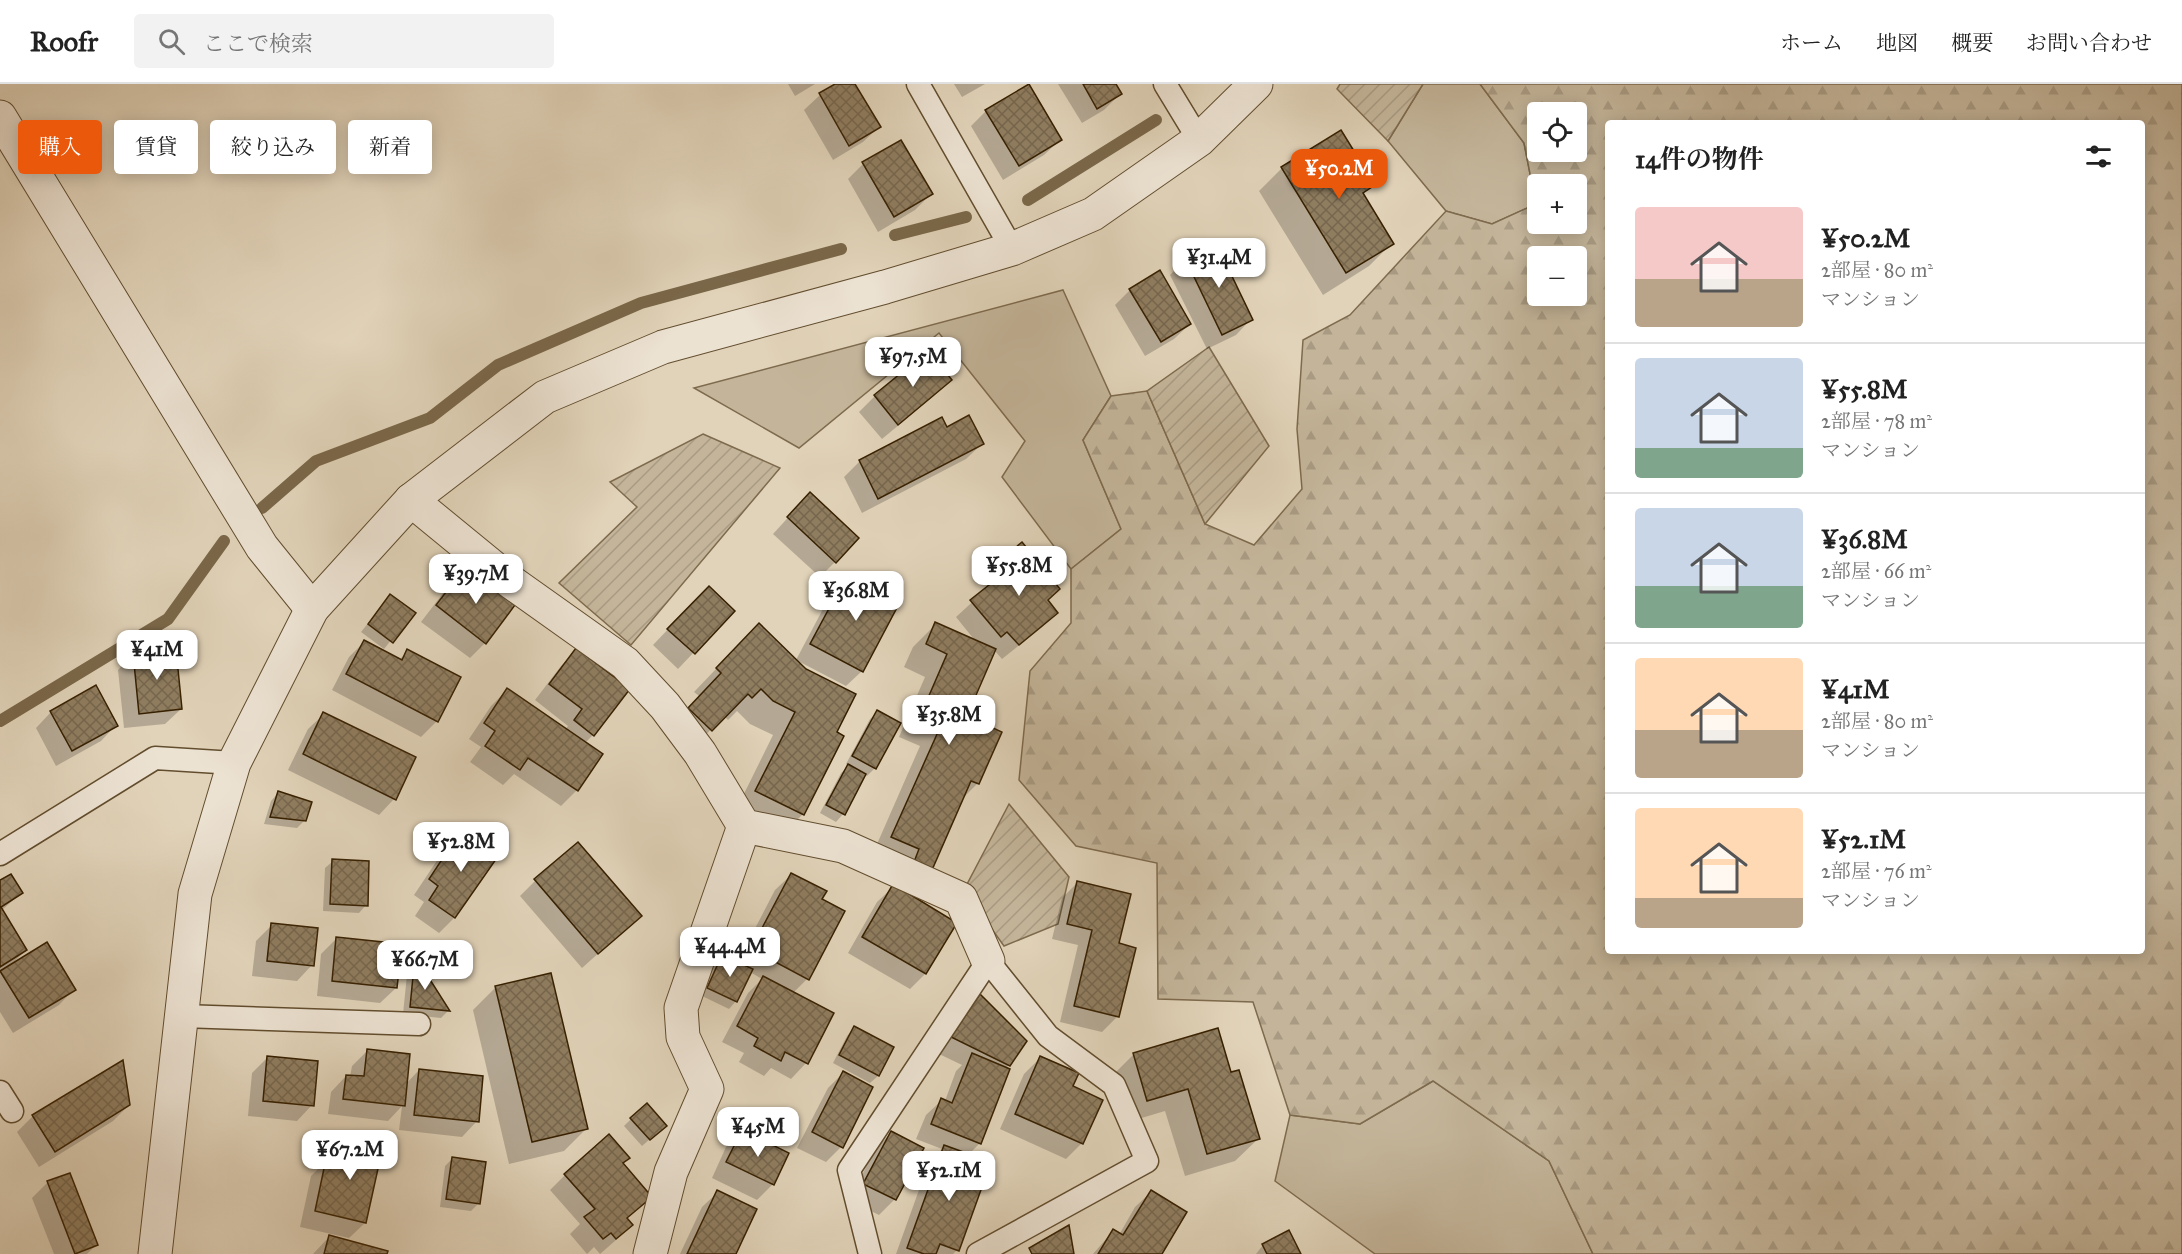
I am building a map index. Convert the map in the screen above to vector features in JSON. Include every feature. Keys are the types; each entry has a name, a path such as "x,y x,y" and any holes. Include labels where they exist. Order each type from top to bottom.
{"street":[{"path":"155,1254 195,894 234,763 312,609 411,500 545,397 663,346 885,287 1012,249 1093,214 1199,140 1256,84"},
{"path":"0,117 262,547 312,609"},
{"path":"411,500 511,582 625,663 665,706 700,753 744,826 843,846 961,899 988,961"},
{"path":"650,1254 671,1172 707,1089 683,1037 681,1008 744,826"}],"lane":[{"path":"918,84 1012,249"},
{"path":"1165,84 1199,140"},
{"path":"0,854 155,758 234,763"},
{"path":"870,1254 849,1170 988,961 1048,1036 1114,1085 1147,1161 978,1254"},
{"path":"182,1016 419,1024"},
{"path":"0,1092 12,1112"}],"green space":[{"path":"1340,84 1423,84 1388,141 1337,89"},
{"path":"1423,84 1480,84 1524,143 1530,174 1527,174 1527,208 1492,224 1446,211 1388,141"},
{"path":"1480,84 2182,84 2182,1254 1593,1254 1549,1161 1433,1081 1360,1124 1290,1115 1253,1002 1158,999 1157,863 1076,846 1019,780 1030,671 1071,623 1071,569 1121,529 1083,440 1111,396 1147,391 1205,524 1254,545 1302,489 1297,429 1303,340 1350,315 1446,211 1492,224 1527,208 1527,234 1587,234 1587,174 1530,174 1528,162 1587,162 1587,102 1527,102 1527,158 1524,143"},
{"path":"1063,290 1111,396 1083,440 1121,529 1071,569 1002,477 1025,441 939,333 799,448 694,388"},
{"path":"1209,347 1269,446 1205,524 1147,391"},
{"path":"703,434 780,468 631,645 559,583 637,507 610,482"},
{"path":"1009,804 1069,877 1058,924 1004,946 964,890"},
{"path":"1433,1081 1549,1161 1593,1254 1375,1254 1275,1181 1290,1115 1360,1124"}],"building":[{"path":"835,84 855,84 881,127 849,146 819,93"},
{"path":"1029,84 1062,140 1019,166 985,110"},
{"path":"1083,84 1116,84 1122,94 1097,109"},
{"path":"1341,130 1375,185 1363,193 1394,244 1346,273 1281,167"},
{"path":"901,140 933,194 894,217 862,162"},
{"path":"1216,243 1253,320 1222,335 1185,258"},
{"path":"1160,270 1191,324 1161,342 1129,289"},
{"path":"928,351 952,380 898,425 874,395"},
{"path":"969,415 984,444 878,499 859,460 942,417 947,427"},
{"path":"810,492 859,538 836,563 787,517"},
{"path":"1022,542 1060,589 1048,600 1058,613 1019,645 1007,632 1001,637 970,600 1009,569 1002,559"},
{"path":"466,566 515,605 486,644 436,605"},
{"path":"848,573 901,600 863,672 810,644"},
{"path":"709,586 735,611 695,654 667,629"},
{"path":"390,594 416,613 393,643 368,624"},
{"path":"935,622 996,649 967,716 1002,732 979,784 971,781 932,870 914,862 919,849 891,837 942,723 921,714 947,654 926,644"},
{"path":"759,623 806,669 856,694 837,732 844,736 804,815 755,791 795,712 773,701 761,689 752,698 748,694 712,731 688,708 721,673 716,668"},
{"path":"364,640 402,660 407,649 461,677 438,722 346,674"},
{"path":"576,648 630,689 594,736 574,720 582,709 549,684"},
{"path":"176,649 182,709 139,714 133,653"},
{"path":"96,685 118,726 72,751 50,711"},
{"path":"507,688 603,754 578,791 528,758 520,770 485,746 495,731 484,723"},
{"path":"877,710 901,723 876,769 852,756"},
{"path":"323,712 416,757 396,800 303,754"},
{"path":"848,764 866,774 845,815 826,805"},
{"path":"278,791 312,802 306,821 270,817"},
{"path":"462,829 499,855 455,918 429,900 438,886 429,879"},
{"path":"578,842 642,916 598,954 534,879"},
{"path":"332,859 369,861 368,906 330,904"},
{"path":"791,873 827,891 822,899 845,911 809,980 751,949"},
{"path":"11,874 23,893 1,907 27,950 0,967 0,880"},
{"path":"1077,881 1131,894 1119,943 1136,948 1119,1017 1074,1006 1092,930 1067,924"},
{"path":"893,884 957,923 926,974 862,937"},
{"path":"271,923 318,928 314,966 267,961"},
{"path":"336,937 402,944 397,988 332,981"},
{"path":"47,942 76,990 29,1018 0,971"},
{"path":"722,955 753,969 737,1002 707,988"},
{"path":"415,956 450,1011 410,1007"},
{"path":"551,973 588,1129 532,1142 495,986"},
{"path":"763,976 834,1013 808,1064 785,1052 781,1061 754,1046 758,1038 737,1026"},
{"path":"980,994 1027,1041 1010,1066 951,1037"},
{"path":"854,1026 894,1047 879,1076 839,1055"},
{"path":"1218,1028 1231,1072 1239,1070 1260,1139 1207,1154 1188,1089 1147,1101 1133,1053"},
{"path":"367,1049 410,1054 405,1106 343,1099 346,1075 364,1076"},
{"path":"972,1053 1010,1069 981,1144 931,1124 941,1098 952,1103"},
{"path":"267,1056 318,1061 314,1106 263,1101"},
{"path":"1040,1056 1079,1073 1073,1086 1103,1100 1083,1144 1015,1114"},
{"path":"123,1060 130,1105 55,1152 32,1115"},
{"path":"419,1069 483,1076 479,1122 414,1115"},
{"path":"843,1071 873,1087 843,1148 812,1132"},
{"path":"647,1103 667,1126 650,1140 630,1118"},
{"path":"742,1130 789,1153 774,1185 726,1162"},
{"path":"891,1131 924,1148 896,1200 863,1184"},
{"path":"609,1134 630,1158 623,1163 652,1197 627,1218 633,1225 616,1239 611,1233 603,1239 584,1217 595,1209 564,1174"},
{"path":"345,1138 383,1146 366,1223 315,1211 326,1159 340,1162"},
{"path":"944,1145 991,1162 959,1251 940,1244 936,1254 924,1254 907,1248"},
{"path":"452,1157 486,1162 480,1204 446,1199"},
{"path":"70,1173 98,1245 75,1254 47,1181"},
{"path":"717,1190 757,1209 736,1254 687,1254"},
{"path":"1151,1190 1187,1212 1162,1254 1098,1254 1113,1229 1123,1235"},
{"path":"1069,1225 1074,1254 1032,1254 1029,1248"},
{"path":"1289,1230 1301,1254 1267,1254 1262,1244"},
{"path":"329,1235 388,1251 387,1254 324,1254"}],"waterway":[{"path":"1028,200 1156,120"},
{"path":"895,235 966,217"},
{"path":"262,508 316,461 430,418 498,365 641,303 841,249"},
{"path":"0,721 168,619 224,541"}]}
